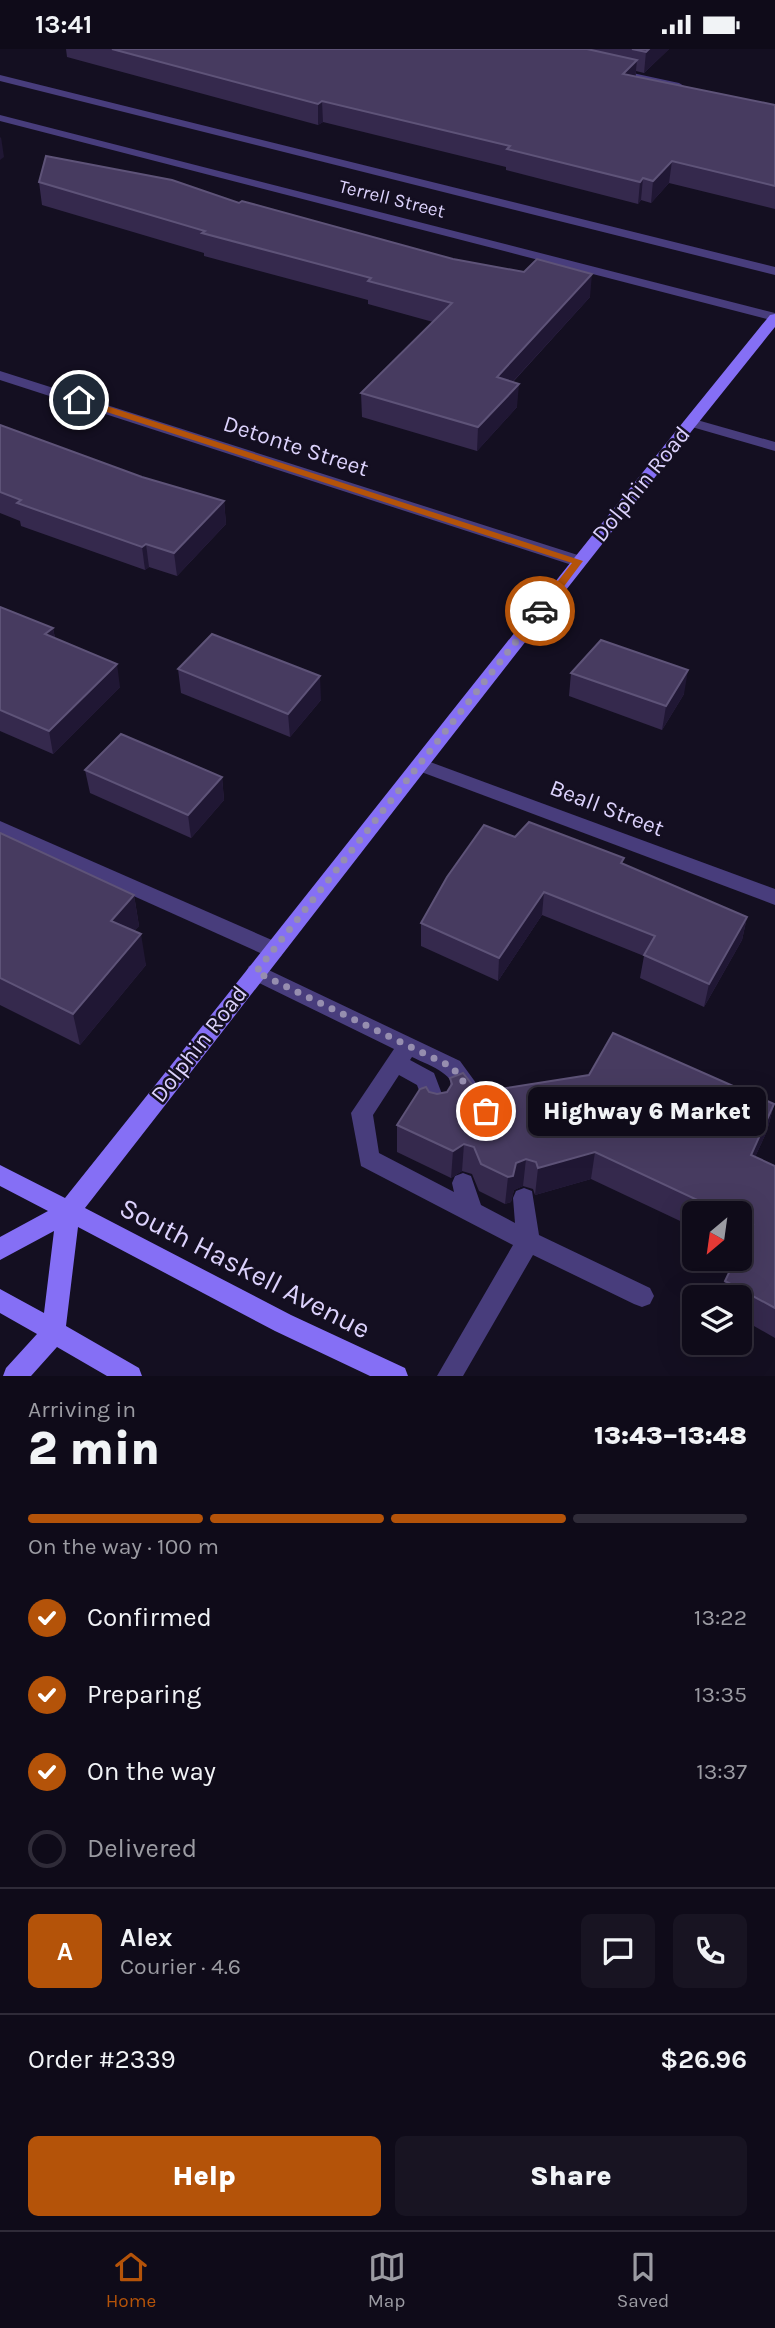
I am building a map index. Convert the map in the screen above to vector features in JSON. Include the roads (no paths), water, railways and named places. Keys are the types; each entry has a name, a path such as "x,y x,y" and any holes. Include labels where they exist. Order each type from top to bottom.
{"main road":[{"name":"Dolphin Road","path":"0,1249 68,1212 422,765 578,561 775,318"},
{"name":"South Haskell Avenue","path":"0,1175 284,1323 396,1376"},
{"path":"15,1376 53,1333 68,1212"},
{"path":"0,1300 130,1376"}],"street":[{"path":"603,69 695,89"},
{"name":"Terrell Street","path":"0,78 775,271"},
{"name":"Terrell Street","path":"0,118 775,318"},
{"name":"Detonte Street","path":"0,375 578,561"},
{"path":"690,422 775,447"},
{"name":"Beall Street","path":"422,765 775,898"},
{"path":"0,828 274,950"},
{"path":"256,972 402,1055 426,1079 437,1110"},
{"path":"402,1055 452,1067 486,1111"},
{"path":"402,1055 362,1113 369,1159 642,1296"},
{"path":"463,1183 472,1213"},
{"path":"449,1376 528,1241 524,1198"}],"place":[{"name":"Highway 6 Market","path":"486,1111"}]}
